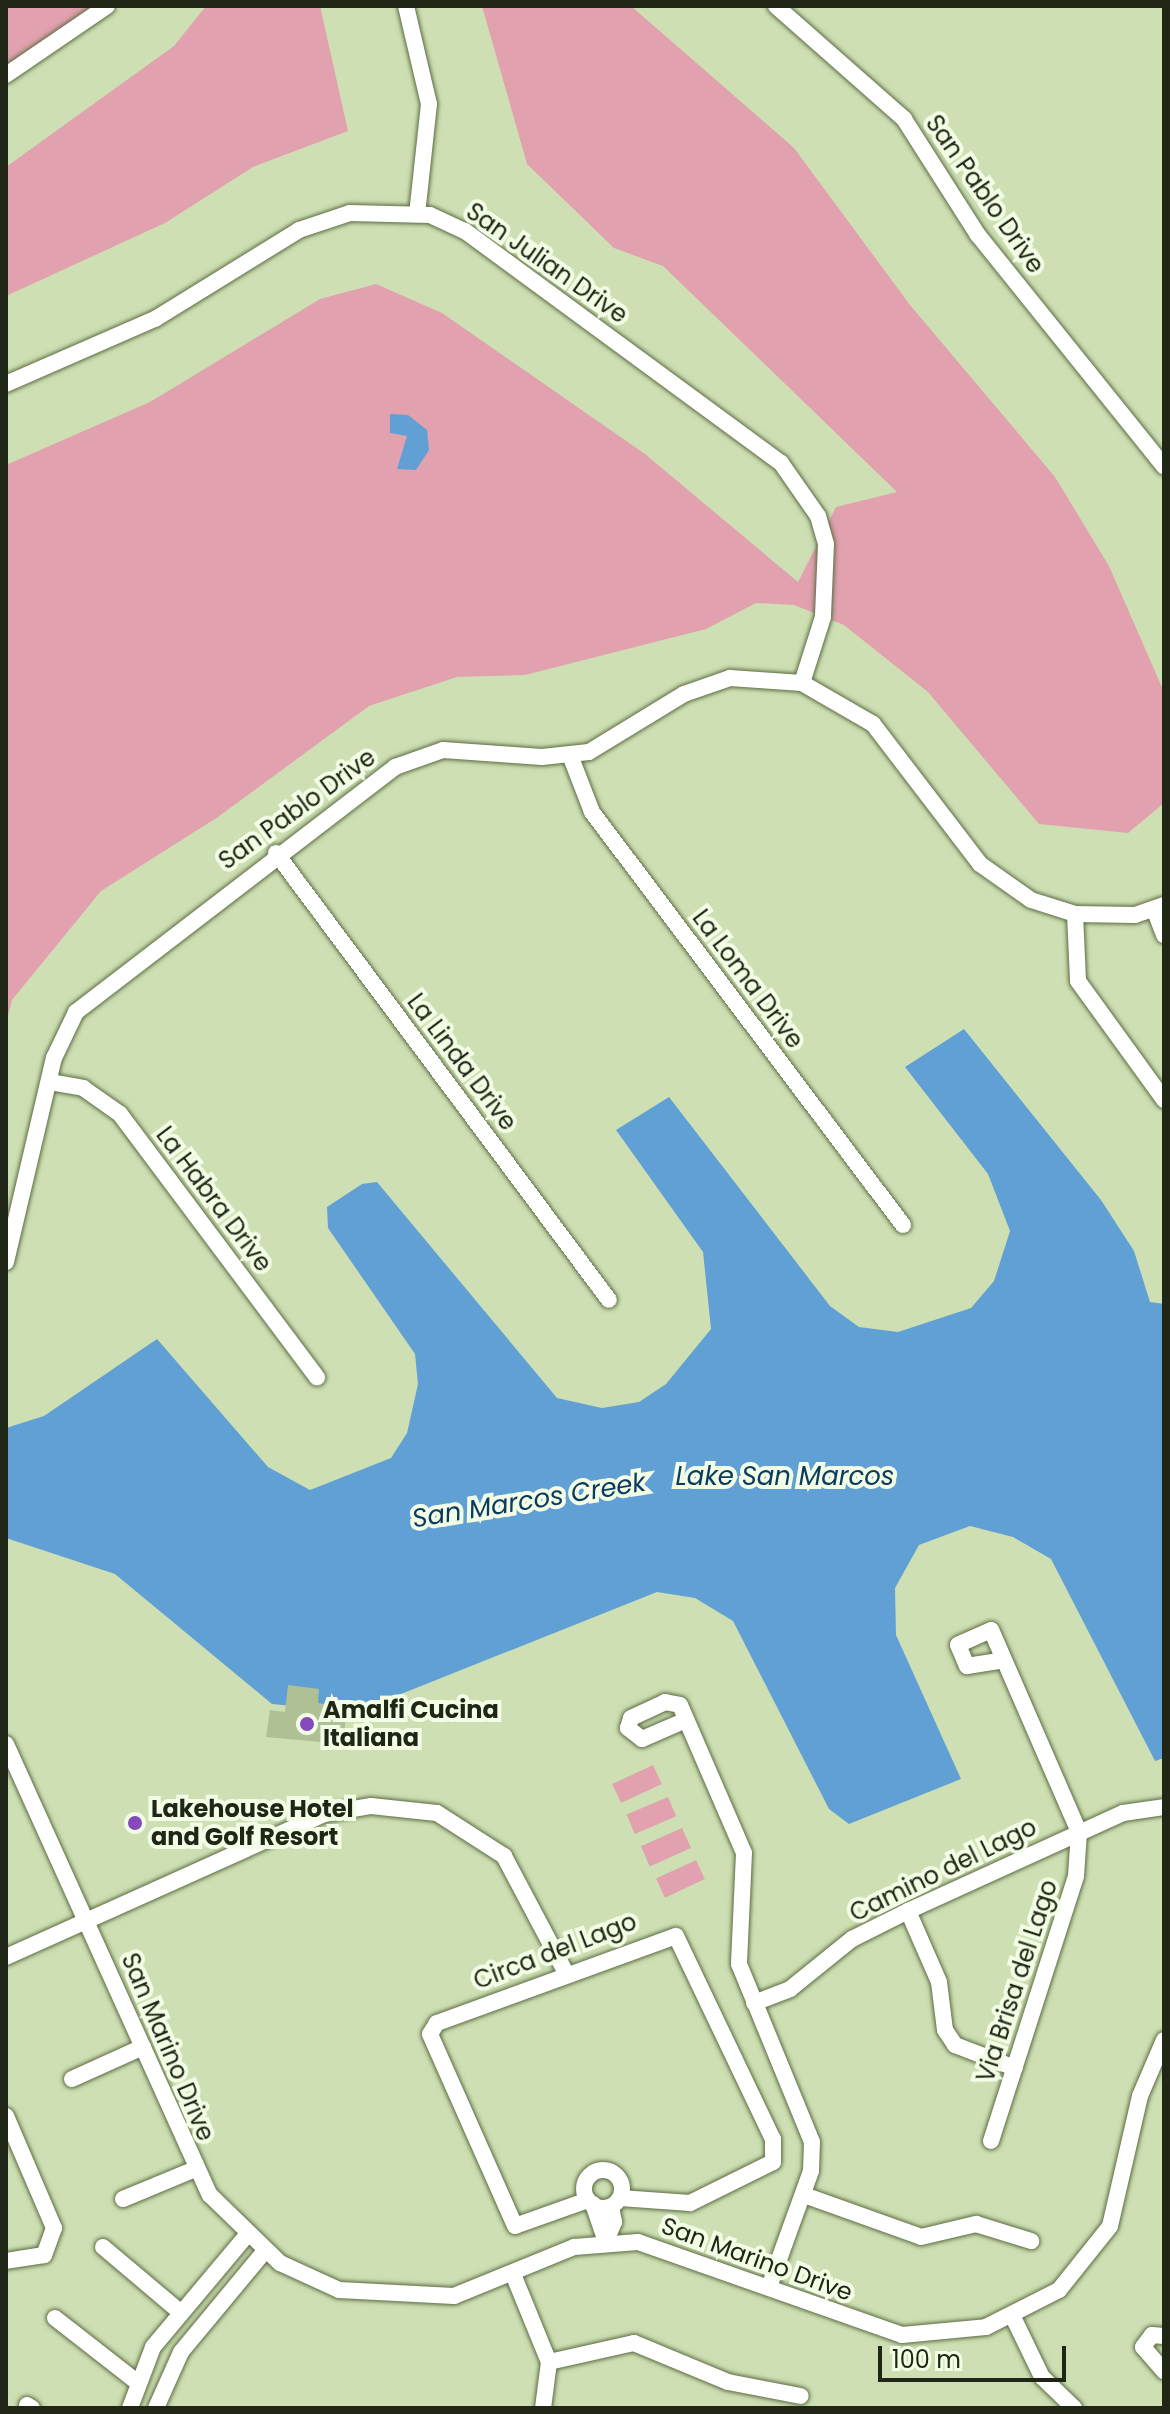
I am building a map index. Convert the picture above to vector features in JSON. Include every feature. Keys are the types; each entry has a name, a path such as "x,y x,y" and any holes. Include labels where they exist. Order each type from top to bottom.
{"street":[{"path":"6,75 107,6"},
{"path":"406,6 429,104 417,214"},
{"name":"San Pablo Drive","path":"776,6 904,119 978,235 1164,466"},
{"name":"San Julian Drive","path":"6,384 155,319 299,230 350,213 417,214 465,231 781,463 818,516 826,544 823,617 802,683"},
{"name":"San Pablo Drive","path":"6,1262 63,1034 93,992 395,767 443,750 570,755 589,752 684,694 730,678 802,683 873,724 995,876 1031,900 1075,914 1159,907"},
{"name":"La Loma Drive","path":"570,755 592,812 903,1225"},
{"name":"La Linda Drive","path":"276,853 609,1300"},
{"path":"1159,907 1164,935"},
{"path":"1075,914 1078,981 1164,1100"},
{"name":"La Habra Drive","path":"50,1082 83,1088 120,1114 317,1377"},
{"name":"Via Brisa del Lago","path":"991,2141 1076,1876 1079,1832 1021,1691 999,1661"},
{"path":"686,1720 744,1853 736,1933 754,2003 808,2127 811,2171 769,2287"},
{"name":"San Marino Drive","path":"6,1744 87,1919 195,2169 246,2236 264,2252 339,2290 384,2298 454,2296 606,2241 683,2253 902,2335 961,2333 1012,2315 1072,2278 1110,2226 1140,2096 1164,2040"},
{"name":"Camino del Lago","path":"754,2003 790,1989 852,1939 908,1911 1123,1813 1164,1807"},
{"path":"6,1957 324,1814 412,1808 471,1829 505,1857 566,1973"},
{"path":"908,1911 939,1982 945,2030 955,2045 1015,2068"},
{"name":"Circa del Lago","path":"676,1936 773,2139 773,2162 763,2171 690,2203 615,2202 590,2202 515,2226 430,2034 437,2023 566,1973 676,1936"},
{"path":"72,2079 143,2047"},
{"path":"6,2116 54,2228 44,2255 6,2261"},
{"path":"123,2199 195,2169"},
{"path":"599,2170 620,2180 614,2222 606,2241 585,2182 599,2170"},
{"path":"804,2195 921,2237 976,2224 1031,2241"},
{"path":"130,2408 137,2382 179,2311 246,2236"},
{"path":"103,2247 179,2311"},
{"path":"156,2408 181,2352 264,2252"},
{"path":"513,2274 549,2362 543,2408"},
{"path":"1012,2315 1029,2358 1063,2405"},
{"path":"55,2318 137,2382"},
{"path":"1164,2336 1152,2335 1143,2347 1164,2371"},
{"path":"549,2362 634,2343 728,2382 801,2396"}],"shaded area":[{"path":"6,6 105,6 6,75"},
{"path":"206,6 320,6 348,131 253,167 165,223 6,296 6,167 174,46"},
{"path":"482,6 631,6 794,148 910,305 1055,477 1109,566 1164,692 1164,803 1128,833 1039,824 928,692 844,625 794,605 756,603 706,629 525,675 457,677 369,706 218,817 101,891 12,1000 6,1024 6,465 150,402 320,299 376,284 442,313 645,454 798,582 836,507 897,492 663,266 614,248 527,164"},
{"path":"653,1765 662,1784 621,1803 612,1784"},
{"path":"668,1797 676,1816 635,1834 627,1815"},
{"path":"682,1828 691,1848 650,1866 641,1846"},
{"path":"696,1860 705,1879 665,1898 656,1879"}],"water":[{"path":"390,414 408,415 427,430 429,450 416,470 397,469 407,436 390,433"},
{"name":"Lake San Marcos","path":"964,1029 1101,1200 1134,1251 1150,1302 1164,1304 1164,1758 1155,1761 1051,1559 1013,1537 970,1526 919,1545 895,1588 896,1635 961,1779 849,1824 829,1809 733,1621 695,1598 657,1592 356,1712 272,1704 115,1574 6,1538 6,1428 44,1416 157,1339 268,1467 310,1490 391,1458 407,1433 418,1384 415,1354 328,1228 327,1207 362,1184 377,1182 557,1398 602,1408 639,1402 666,1384 711,1329 703,1252 616,1130 669,1097 830,1306 859,1327 898,1332 971,1308 994,1281 1010,1231 988,1174 905,1067"}],"building":[{"name":"Amalfi Cucina Italiana","path":"288,1685 319,1689 318,1703 347,1708 343,1744 266,1737 270,1710 285,1712"}],"place":[{"name":"Amalfi Cucina Italiana","path":"307,1724"},
{"name":"Lakehouse Hotel and Golf Resort","path":"135,1823"}],"water label":[{"name":"San Marcos Creek","path":"529,1501"}]}
